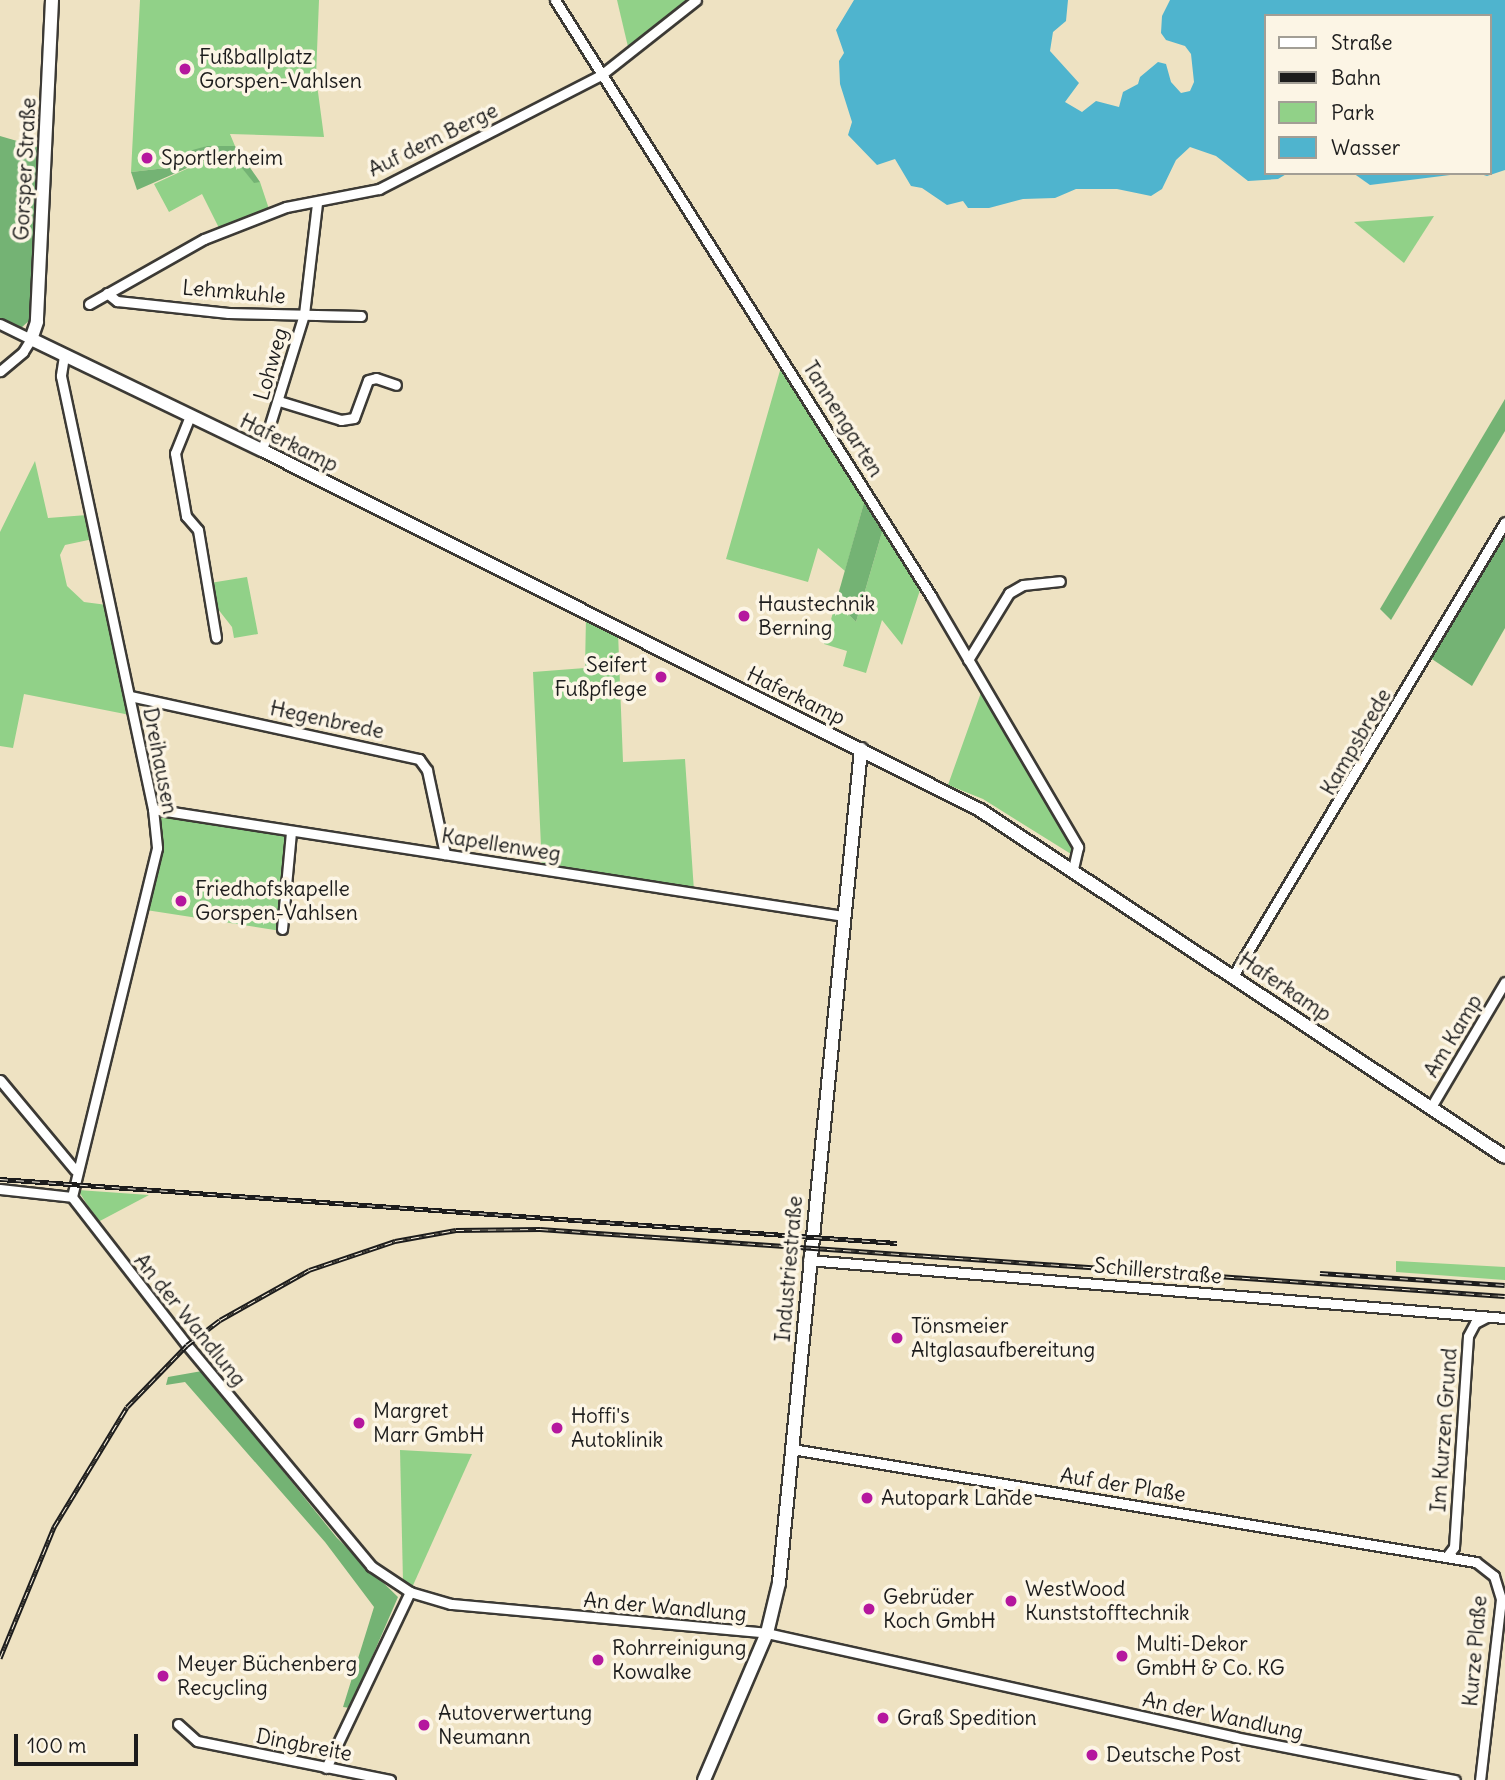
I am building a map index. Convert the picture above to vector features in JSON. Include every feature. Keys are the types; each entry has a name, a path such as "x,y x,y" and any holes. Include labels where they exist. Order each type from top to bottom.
{"street":[{"name":"Gorsper Straße","path":"30,339 37,322 52,0"},
{"name":"Tannengarten","path":"555,0 851,463 1078,847 1073,868"},
{"name":"Auf dem Berge","path":"89,304 204,239 286,207 379,189 601,75 696,0"},
{"name":"Lohweg","path":"262,450 279,401 303,314 317,203"},
{"name":"Lehmkuhle","path":"107,293 117,301 228,313 361,316"},
{"path":"0,324 30,339 23,352 0,371"},
{"name":"Haferkamp","path":"30,339 262,450 539,593 861,749 980,810 1073,868 1505,1157"},
{"name":"Dreihausen","path":"65,356 61,376 153,809 156,865 75,1170"},
{"path":"279,401 341,421 354,418 369,380 376,378 396,385"},
{"path":"190,416 175,453 186,516 198,530 216,637"},
{"name":"Kampsbrede","path":"1233,976 1505,522"},
{"path":"968,660 1009,593 1023,585 1060,581"},
{"name":"Hegenbrede","path":"130,696 419,759 427,770 445,854"},
{"name":"Industriestraße","path":"704,1780 767,1633 779,1583 808,1259 861,749"},
{"name":"Kapellenweg","path":"153,809 843,916"},
{"path":"282,929 291,832"},
{"name":"Am Kamp","path":"1430,1107 1505,982"},
{"path":"0,1080 75,1170 72,1197 0,1189"},
{"name":"An der Wandlung","path":"72,1197 343,1536 384,1577 410,1592 452,1604 505,1612 767,1633 1247,1740 1455,1780"},
{"name":"Schillerstraße","path":"808,1259 1505,1318"},
{"name":"Im Kurzen Grund","path":"1448,1555 1454,1547 1468,1336 1475,1323 1489,1316"},
{"name":"Auf der Plaße","path":"792,1449 1448,1555"},
{"name":"Kurze Plaße","path":"1448,1555 1487,1569 1501,1599 1480,1780"},
{"path":"326,1768 410,1592"},
{"name":"Dingbreite","path":"177,1724 197,1741 390,1780"}],"green space":[{"path":"140,0 319,0 316,77 324,137 230,134 235,146 207,146 172,160 166,168 131,172"},
{"path":"617,0 687,0 629,51"},
{"path":"0,136 41,148 31,319 21,328 0,319"},
{"path":"207,146 235,146 260,182 254,183 232,156 219,154 137,190 131,172 166,168 189,151"},
{"path":"219,154 232,156 254,182 260,182 269,209 220,230 202,194 169,212 154,184"},
{"path":"1434,216 1404,263 1354,222"},
{"path":"783,360 867,492 845,571 818,548 808,582 726,559"},
{"path":"1505,399 1505,431 1391,620 1380,609"},
{"path":"35,461 48,518 87,515 93,539 65,545 60,555 67,586 84,602 107,605 130,715 24,694 13,748 0,746 0,532"},
{"path":"867,492 885,522 856,622 836,602"},
{"path":"885,522 922,584 902,645 882,620 866,673 843,666 847,651 824,644 836,602 856,622"},
{"path":"1505,527 1505,628 1472,686 1426,655"},
{"path":"247,577 258,634 234,638 232,627 214,604 210,583"},
{"path":"586,616 618,632 623,762 685,759 694,891 542,868 533,672 585,668"},
{"path":"983,687 1073,845 1071,854 983,799 948,785"},
{"path":"156,813 290,834 281,931 146,910 158,865"},
{"path":"78,1190 149,1195 98,1222"},
{"path":"1396,1261 1505,1267 1505,1280 1396,1272"},
{"path":"202,1371 337,1538 398,1597 350,1708 343,1707 374,1607 325,1542 185,1382 166,1385 168,1377"},
{"path":"400,1450 472,1454 410,1592 403,1581"}],"water":[{"path":"854,0 1068,0 1066,21 1053,32 1050,51 1079,83 1065,102 1082,112 1096,101 1119,107 1123,92 1138,84 1140,77 1158,62 1166,64 1171,82 1181,93 1190,91 1194,82 1191,54 1185,46 1166,40 1161,33 1162,16 1170,0 1505,0 1505,170 1491,175 1491,14 1264,14 1264,175 1285,175 1278,179 1248,181 1216,156 1190,147 1176,160 1162,189 1151,196 1117,189 1076,189 1055,198 1023,199 989,208 968,208 963,201 947,205 922,188 911,186 895,159 877,165 848,135 852,122 840,84 839,61 844,53 836,30"},
{"path":"1356,175 1450,175 1370,185"}],"railway":[{"path":"0,1179 897,1243"},
{"path":"0,1658 54,1527 127,1407 187,1345 220,1320 309,1270 395,1241 456,1230 540,1229 1505,1296"},
{"path":"1320,1273 1505,1285"}],"place":[{"name":"Fußballplatz Gorspen-Vahlsen","path":"185,69"},
{"name":"Sportlerheim","path":"147,158"},
{"name":"Haustechnik Berning","path":"744,616"},
{"name":"Seifert Fußpflege","path":"661,677"},
{"name":"Friedhofskapelle Gorspen-Vahlsen","path":"181,901"},
{"name":"Tönsmeier Altglasaufbereitung","path":"897,1338"},
{"name":"Margret Marr GmbH","path":"359,1423"},
{"name":"Hoffi's Autoklinik","path":"557,1428"},
{"name":"Autopark Lahde","path":"867,1498"},
{"name":"WestWood Kunststofftechnik","path":"1011,1601"},
{"name":"Gebrüder Koch GmbH","path":"869,1609"},
{"name":"Multi-Dekor GmbH & Co. KG","path":"1122,1656"},
{"name":"Rohrreinigung Kowalke","path":"598,1660"},
{"name":"Meyer Büchenberg Recycling","path":"163,1676"},
{"name":"Graß Spedition","path":"883,1718"},
{"name":"Autoverwertung Neumann","path":"424,1725"},
{"name":"Deutsche Post","path":"1092,1755"}]}
